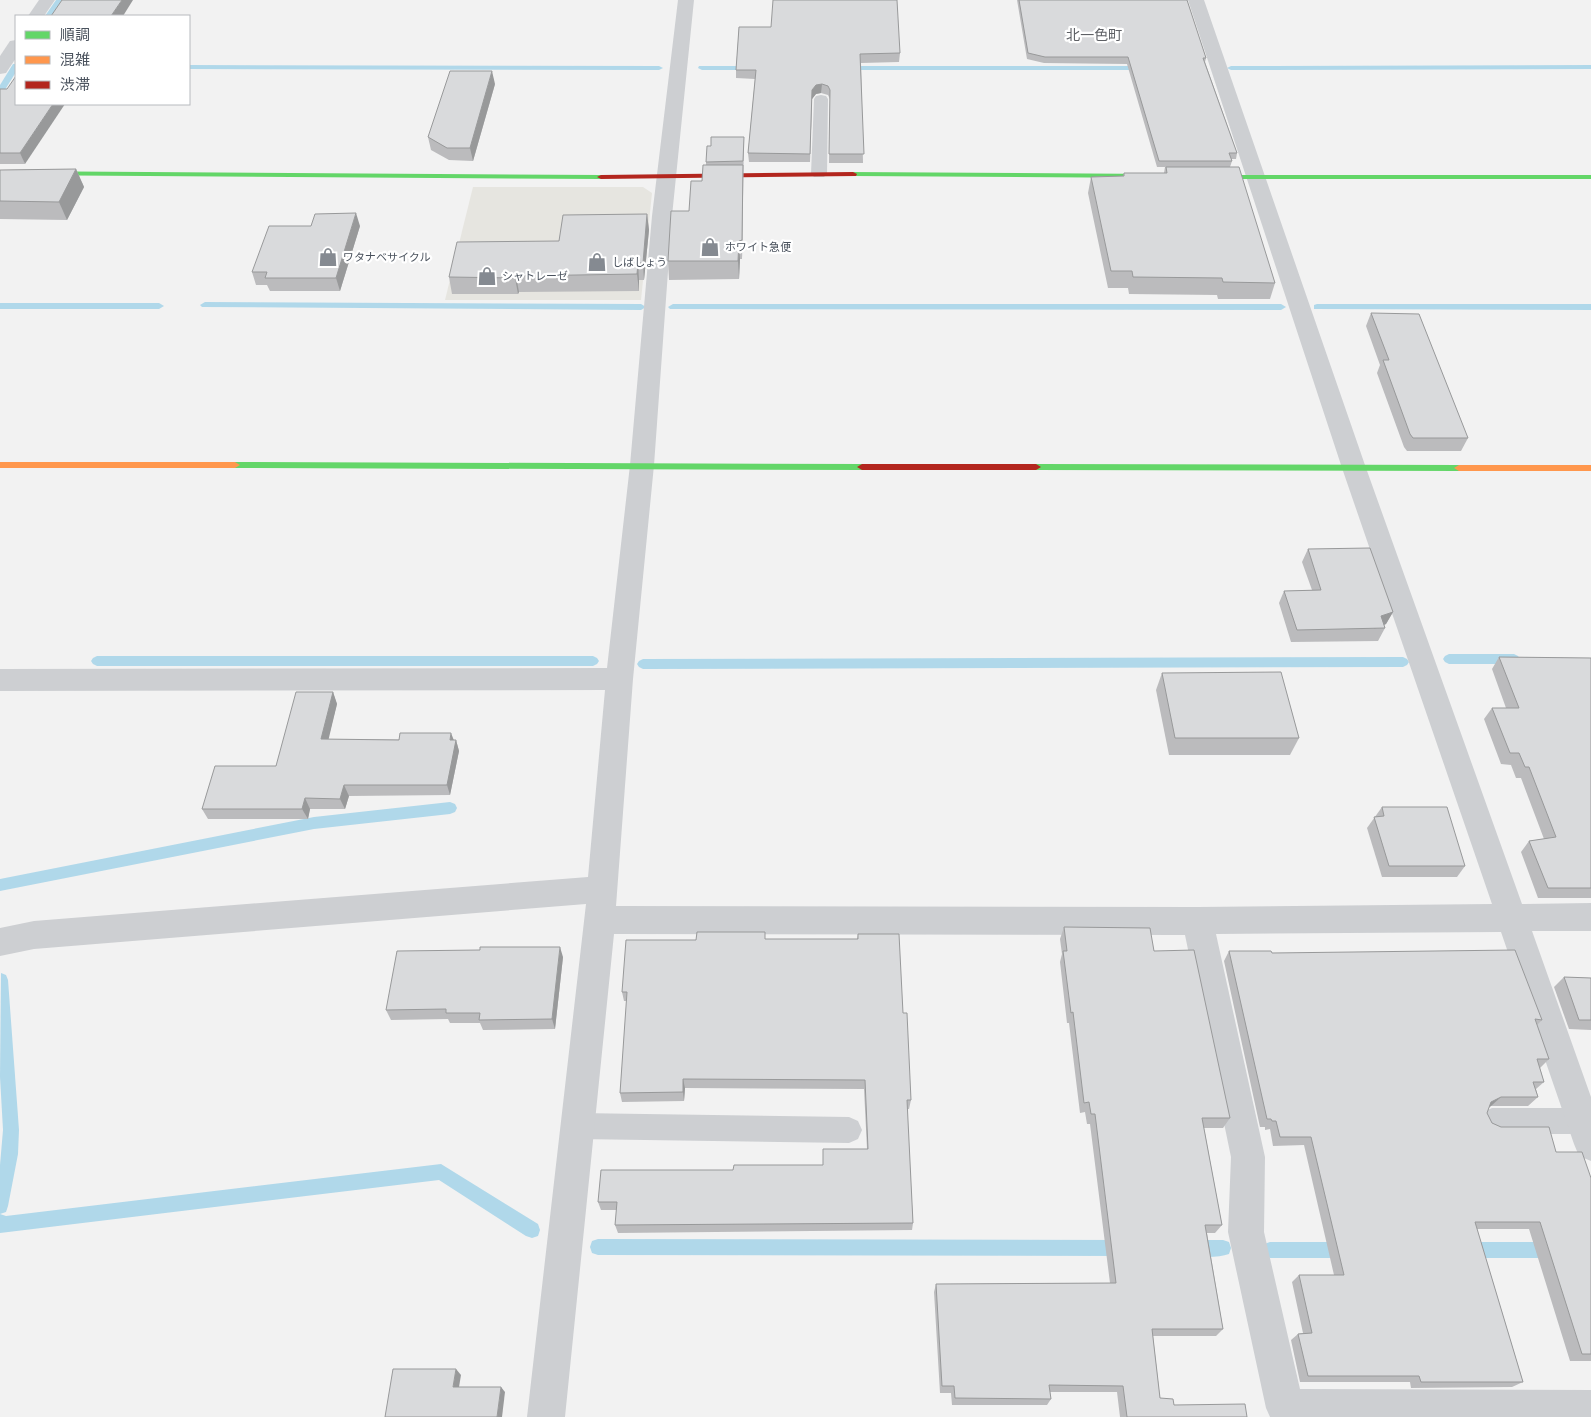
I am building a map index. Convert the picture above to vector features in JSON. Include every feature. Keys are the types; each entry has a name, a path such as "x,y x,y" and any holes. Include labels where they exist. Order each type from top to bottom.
{"street":[{"path":"37,15 47,0"},
{"path":"546,1417 600,920 619,679 642,465 662,216 686,0"},
{"path":"1196,0 1354,468 1587,1133"},
{"path":"0,69 15,46"},
{"path":"0,173 667,177 819,174 1176,176"},
{"path":"1196,177 1591,177"},
{"path":"0,465 1591,468"},
{"path":"0,680 619,679"},
{"path":"0,942 34,936 602,888"},
{"path":"600,920 1198,921 1591,917"},
{"path":"1198,921 1248,1157 1246,1232 1285,1408 1308,1413 1591,1409"}],"lane":[{"path":"819,174 820,99"},
{"path":"1492,1121 1587,1133"},
{"path":"577,1126 849,1130"}],"shaded area":[{"path":"473,187 643,187 652,193 641,300 445,300"}],"building":[{"path":"62,0 122,0 112,15 52,15"},
{"path":"773,0 897,0 900,53 860,54 864,154 829,154 830,90 828,86 822,84 816,85 812,90 810,154 748,153 756,70 736,70 739,27 771,27"},
{"path":"1019,0 1187,0 1206,58 1203,58 1237,153 1229,153 1232,161 1159,161 1128,57 1045,57 1028,53"},
{"path":"450,71 492,71 470,148 447,148 428,137"},
{"path":"15,77 15,105 52,105 20,153 0,153 0,89 7,89"},
{"path":"711,137 744,137 743,161 706,162 707,146 711,146"},
{"path":"703,165 743,165 742,240 739,241 738,261 668,261 671,211 689,211 691,181 702,181"},
{"path":"1166,167 1239,167 1275,283 1223,282 1222,278 1133,277 1132,271 1111,271 1091,177 1124,176 1124,173 1167,173"},
{"path":"76,169 59,202 0,201 0,170"},
{"path":"356,213 336,278 265,278 267,272 252,272 269,226 311,226 315,214"},
{"path":"647,214 643,263 638,263 637,274 516,276 515,278 449,277 457,242 559,241 563,215"},
{"path":"1371,313 1419,314 1468,438 1413,438 1383,360 1389,360"},
{"path":"1370,548 1393,612 1381,616 1385,628 1297,630 1284,591 1321,590 1308,549"},
{"path":"1499,657 1591,658 1591,888 1548,888 1529,841 1556,837 1529,767 1525,767 1519,753 1510,753 1492,708 1519,708"},
{"path":"1281,672 1299,738 1175,738 1162,673"},
{"path":"296,692 333,692 321,739 399,740 400,733 451,733 450,740 456,740 447,785 344,785 340,799 305,798 302,809 202,809 215,766 276,766"},
{"path":"1382,807 1447,807 1465,866 1389,866 1374,817 1384,816"},
{"path":"1064,927 1150,928 1154,951 1194,950 1230,1118 1202,1118 1222,1225 1205,1225 1223,1329 1152,1329 1160,1398 1173,1399 1174,1405 1245,1404 1247,1417 1127,1417 1123,1386 1049,1385 1051,1399 955,1398 954,1386 942,1386 936,1284 1116,1283 1095,1114 1091,1114 1089,1102 1084,1103 1073,1012 1071,1013 1063,951 1067,951"},
{"path":"697,932 765,932 765,939 858,939 858,934 899,934 903,1013 907,1013 911,1100 907,1100 913,1223 615,1225 617,1202 598,1202 601,1170 733,1170 734,1165 823,1165 823,1149 868,1149 865,1080 683,1079 683,1092 620,1093 627,992 622,992 626,940 696,940"},
{"path":"480,947 560,947 552,1019 479,1020 480,1013 446,1013 446,1009 386,1010 397,951 480,950"},
{"path":"1515,950 1542,1020 1535,1019 1549,1059 1537,1059 1544,1082 1533,1082 1538,1097 1501,1097 1491,1102 1487,1113 1492,1123 1501,1127 1549,1127 1556,1152 1582,1152 1591,1178 1591,1354 1582,1354 1540,1222 1475,1222 1523,1382 1421,1382 1419,1376 1308,1376 1298,1334 1312,1333 1299,1275 1344,1275 1311,1137 1280,1137 1276,1121 1267,1119 1229,951 1271,951 1272,953"},
{"path":"1564,977 1591,978 1591,1020 1579,1020"},
{"path":"393,1369 456,1369 453,1387 501,1387 497,1417 385,1417"}],"waterway":[{"path":"50,15 60,0"},
{"path":"190,67 659,68"},
{"path":"1231,68 1591,67"},
{"path":"0,91 15,68"},
{"path":"702,68 753,68"},
{"path":"843,68 1143,68"},
{"path":"205,305 641,307"},
{"path":"0,306 159,306"},
{"path":"673,307 1281,307"},
{"path":"1317,307 1591,307"},
{"path":"1449,659 1514,659"},
{"path":"97,661 593,661"},
{"path":"643,664 1403,662"},
{"path":"0,885 314,823 450,808"},
{"path":"0,1206 10,1154 11,1130 1,980"},
{"path":"0,1222 1,1225 441,1172 532,1230"},
{"path":"598,1247 1121,1248"},
{"path":"1193,1248 1223,1248"},
{"path":"1270,1250 1344,1250"},
{"path":"1466,1250 1551,1250"}],"traffic: fast":[{"path":"0,173 601,177"},
{"path":"853,174 1160,176"},
{"path":"1205,177 1591,177"},
{"path":"235,465 862,467"},
{"path":"1036,467 1459,468"}],"traffic: slow":[{"path":"0,465 235,465"},
{"path":"1459,468 1591,468"}],"traffic: jam":[{"path":"601,177 853,174"},
{"path":"862,467 1036,467"}],"place":[{"name":"ホワイト急便","path":"710,247"},
{"name":"ワタナベサイクル","path":"328,257"},
{"name":"しばしょう","path":"597,262"},
{"name":"シャトレーゼ","path":"487,276"}],"district":[{"name":"北一色町","path":"1094,35"}]}
